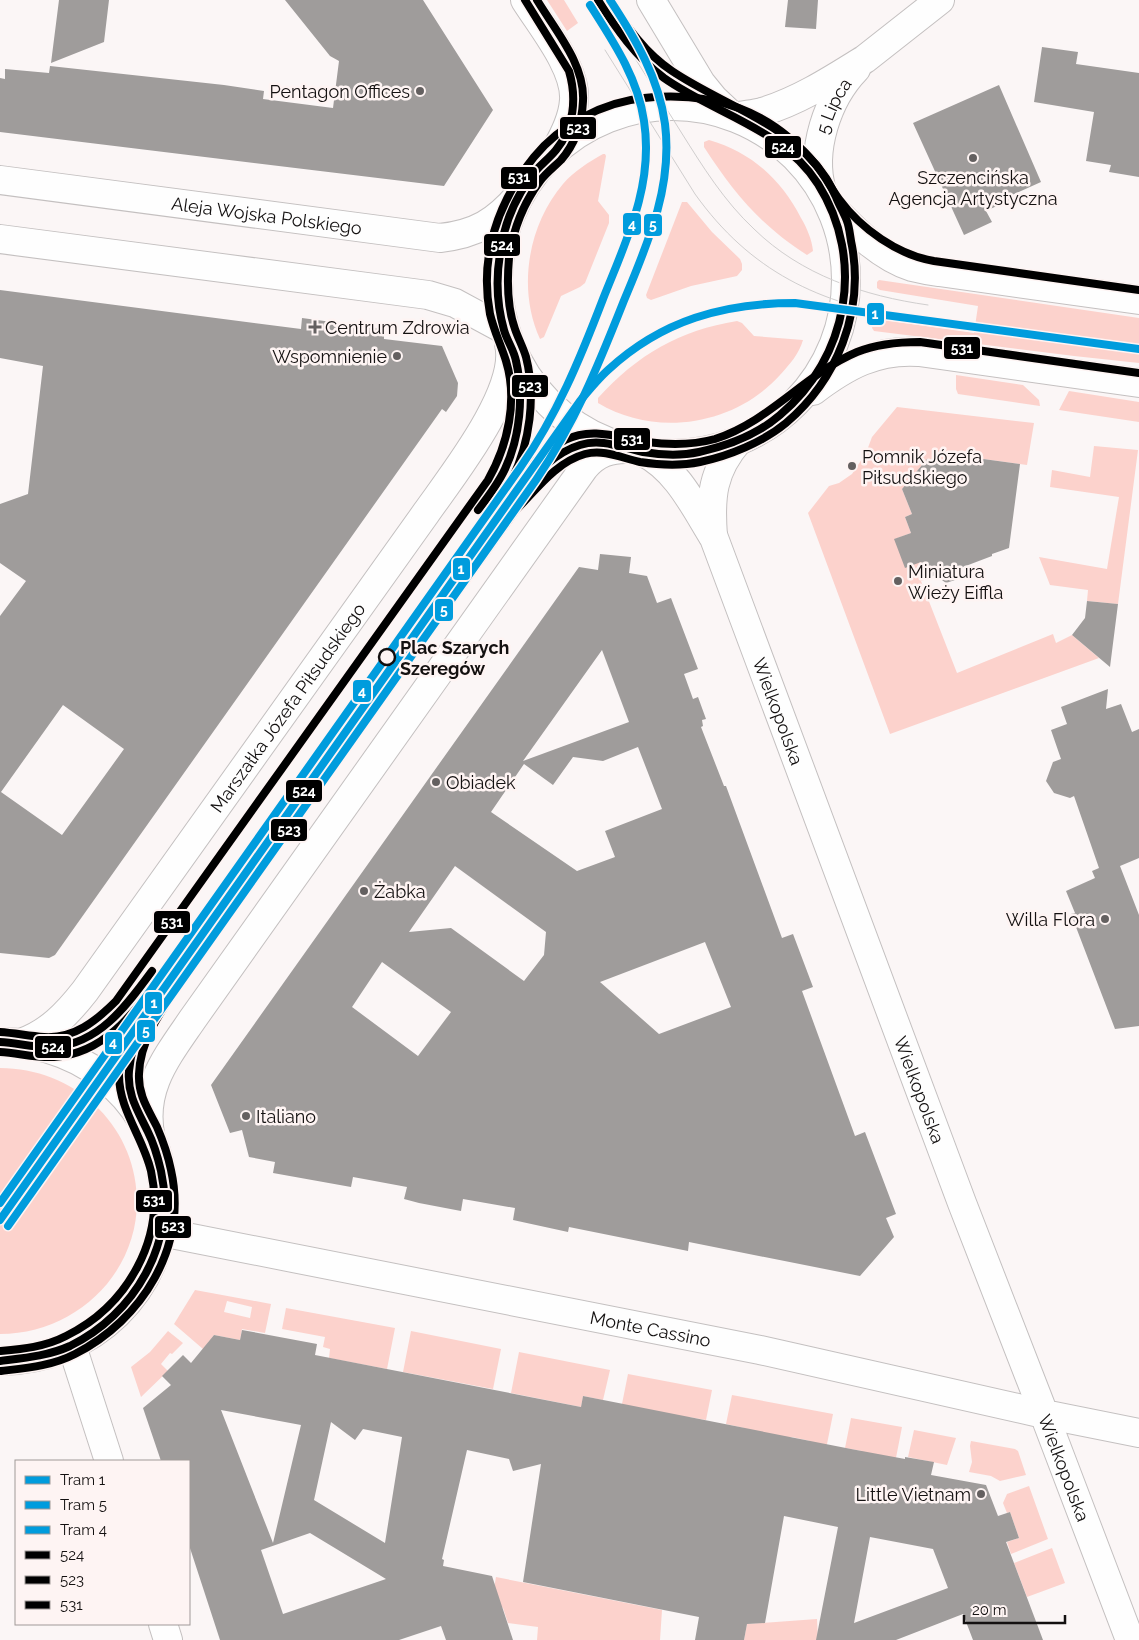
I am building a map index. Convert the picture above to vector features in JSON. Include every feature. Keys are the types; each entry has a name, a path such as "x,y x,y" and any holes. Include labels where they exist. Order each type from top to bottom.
{"street":[{"path":"525,0 562,58 573,83 574,101 568,127 558,148"},
{"path":"652,0 701,83 714,99 734,116 780,142 796,157 825,196 850,225 888,256 911,267 939,272 1139,300"},
{"name":"5 Lipca","path":"734,116 761,112 797,98 865,59 940,0"},
{"name":"5 Lipca","path":"825,196 818,173 818,152 828,112 845,81 865,59"},
{"path":"638,451 611,444 591,435 563,417 533,386 521,368 507,336 498,295 498,262 504,230 521,192 535,172 558,148 575,134 594,123 614,115 641,108 664,105 690,106 734,116"},
{"name":"Aleja Wojska Polskiego","path":"0,180 440,238 461,235 493,220 505,211 521,192"},
{"path":"786,411 809,387 826,360 835,340 844,304 845,264 842,242 825,196"},
{"path":"0,239 428,295 455,303 507,336"},
{"name":"Marszałka Józefa Piłsudskiego","path":"10,1043 40,1035 54,1026 85,991 435,499 472,446 499,400 508,376 510,361 507,336"},
{"path":"151,1139 148,1115 151,1090 158,1072 187,1028 591,460 604,452 618,448 676,454 719,448 739,440 768,424 844,370 873,356 901,351 1139,383"},
{"name":"Wielkopolska","path":"714,538 712,499 717,472 727,454 739,440"},
{"name":"Wielkopolska","path":"638,451 663,465 674,476 714,538 962,1203 1130,1640"},
{"path":"0,1361 38,1357 72,1346 101,1328 123,1308 146,1275 154,1256 161,1232 164,1208 158,1158 151,1139 131,1105 103,1076 84,1064 60,1052 41,1046 10,1043"},
{"name":"Monte Cassino","path":"161,1232 760,1350 1044,1414 1139,1433"},
{"path":"72,1346 108,1460"},
{"path":"163,1625 168,1640"}],"shaded area":[{"path":"547,0 564,0 578,23 567,31"},
{"path":"709,140 738,152 774,179 793,204 803,222 813,251 807,255 790,244 749,207 726,179 704,147 704,142"},
{"path":"603,154 606,156 598,201 609,215 609,223 585,283 561,296 544,337 540,339 533,320 529,299 528,279 534,238 541,218 551,200 567,179"},
{"path":"682,202 687,202 712,232 740,259 742,270 737,276 691,286 651,300 646,295"},
{"path":"879,280 1139,318 1139,363 874,331 872,328 874,319 877,319 974,333 978,306 880,290 877,288"},
{"path":"737,321 742,323 754,336 803,340 797,354 780,375 762,392 741,405 718,415 694,421 669,423 621,414 598,403 598,398 613,383 644,357 678,338 716,325"},
{"path":"956,375 1023,385 1039,400 1040,406 958,394"},
{"path":"1069,391 1139,402 1139,422 1059,410"},
{"path":"897,407 1034,423 1027,465 955,455 953,463 927,459 902,489 912,514 905,517 911,533 895,539 921,562 927,579 921,581 957,673 1053,634 1056,643 1072,635 1099,658 890,734 808,513 829,486 839,483 852,474 866,453 872,437"},
{"path":"1094,446 1138,450 1118,604 1087,601 1088,590 1050,585 1039,557 1107,569 1119,497 1050,487 1052,470 1090,477"},
{"path":"0,1068 27,1071 52,1078 75,1089 95,1105 112,1124 125,1146 133,1170 137,1197 135,1225 127,1251 114,1274 97,1294 77,1311 53,1323 28,1331 0,1334"},
{"path":"195,1290 271,1304 265,1333 242,1329 240,1340 214,1335 203,1349 174,1324","holes":["227,1301 252,1307 250,1318 224,1312"]},
{"path":"286,1308 395,1328 387,1369 329,1358 330,1349 323,1347 325,1337 282,1329"},
{"path":"168,1331 183,1343 172,1354 170,1353 161,1364 168,1371 141,1397 131,1367 150,1352"},
{"path":"411,1331 501,1349 493,1389 403,1372"},
{"path":"519,1352 610,1370 603,1400 583,1396 581,1407 511,1393"},
{"path":"628,1374 712,1390 706,1420 689,1417 687,1427 622,1404"},
{"path":"732,1395 833,1414 825,1454 810,1441 792,1437 742,1438 744,1428 726,1424"},
{"path":"851,1418 902,1427 894,1468 861,1461 862,1451 845,1448"},
{"path":"914,1430 956,1438 947,1465 908,1457"},
{"path":"971,1441 1015,1449 1018,1451 1026,1475 1000,1481 991,1476 969,1472 972,1462"},
{"path":"1029,1486 1048,1539 1011,1554 1007,1542 1019,1538 1010,1512 1007,1513 1003,1503 1007,1494"},
{"path":"1052,1548 1065,1583 1027,1597 1014,1563"},
{"path":"496,1577 662,1610 660,1640 537,1640 538,1627 508,1623 503,1608 492,1600"},
{"path":"817,1619 818,1640 744,1640 747,1624"}],"building":[{"path":"59,0 109,0 104,42 51,63"},
{"path":"285,0 423,0 493,110 444,186 0,132 0,78 5,79 5,69 49,73 50,66 224,85 264,91 263,99 333,108 339,61 330,56"},
{"path":"788,0 818,0 816,29 785,27"},
{"path":"1042,47 1078,52 1076,64 1139,73 1139,177 1109,172 1111,165 1086,161 1094,112 1034,102"},
{"path":"999,85 1041,182 1012,195 1014,198 986,211 992,222 964,235 913,123"},
{"path":"0,290 301,329 302,318 384,329 384,339 442,346 458,383 457,396 446,412 442,409 55,955 49,958 0,953 0,616 26,581 0,563 0,504 28,494 43,366 0,358","holes":["63,705 124,749 62,835 1,792"]},
{"path":"954,455 1020,464 1009,548 963,567 961,578 946,583 935,575 927,579 921,562 905,568 894,539 911,533 905,517 912,514 902,489 927,459 953,463"},
{"path":"600,554 631,557 629,573 647,576 657,603 671,598 698,669 684,674 693,699 698,697 706,719 702,720 703,726 701,727 724,786 726,786 782,938 793,934 813,987 802,991 855,1136 865,1132 896,1214 886,1218 894,1237 860,1276 689,1242 688,1251 569,1227 568,1232 513,1220 515,1208 463,1199 461,1211 419,1203 404,1199 407,1187 353,1177 351,1187 273,1173 275,1162 249,1157 242,1130 230,1133 211,1085 579,567 598,570","holes":["602,650 629,722 523,761","638,747 662,809 605,831 615,857 577,871 491,812 524,764 553,785 573,757 603,761","455,866 546,932 544,955 524,981 451,928 409,932","705,942 731,1007 659,1034 600,982","382,962 451,1012 418,1056 352,1007"]},
{"path":"1087,601 1118,604 1110,667 1072,635 1085,618"},
{"path":"1108,689 1106,709 1121,704 1132,732 1139,729 1139,858 1120,866 1139,915 1139,1026 1115,1029 1071,914 1075,913 1066,891 1095,878 1092,871 1099,868 1074,796 1070,798 1054,793 1046,781 1053,762 1061,759 1051,730 1067,724 1061,707"},
{"path":"242,1330 317,1344 315,1355 581,1407 583,1396 851,1449 905,1459 905,1457 934,1462 931,1475 986,1485 998,1516 1010,1512 1019,1538 1006,1542 1043,1640 973,1640 963,1614 896,1640 816,1640 838,1527 784,1516 765,1623 747,1624 744,1640 695,1640 699,1617 523,1582 541,1464 513,1471 509,1459 467,1450 442,1559 444,1560 443,1566 492,1576 513,1640 446,1640 441,1626 399,1640 220,1640 190,1548 190,1460 161,1460 143,1408 171,1385 162,1376 183,1355 191,1363 214,1335 240,1340","holes":["221,1410 301,1425 273,1543","331,1422 355,1440 363,1429 402,1437 385,1543 314,1500","310,1533 386,1579 283,1614 261,1550","870,1537 933,1549 948,1588 854,1623"]}],"tram line":[{"name":"5","path":"8,1226 536,480 563,437 585,394 649,238 662,193 665,171 665,124 652,75 637,44 610,0"},
{"name":"4","path":"0,1203 520,468 545,428 567,386 629,234 636,212 645,168 644,121 636,90 623,60 590,5"},
{"path":"623,39 714,183 743,218 772,245 792,259 835,281 880,296 928,305"},
{"path":"605,50 695,194 716,221 739,244 789,280 817,293 846,304 911,318"},
{"name":"1","path":"0,1220 580,401 604,373 629,353 650,338 695,318 743,306 795,303 1139,349"}],"transit line":[{"name":"524","path":"478,510 505,469 514,444 519,416 520,388 515,357 504,330 498,298 499,264 504,234 512,209 520,193 533,174 553,154 567,132 573,102 569,71 525,0"},
{"name":"523","path":"486,516 512,479 523,450 530,419 531,387 529,372 526,357 512,321 509,303 508,267 513,237 524,208 534,190 570,147 579,125 583,101 582,87 574,61 568,48 537,0"},
{"name":"524","path":"0,1361 53,1352 70,1346 93,1333 113,1316 131,1296 146,1274 156,1250 163,1224 164,1198 161,1171 156,1151 131,1095 129,1071 134,1044 139,1031 167,984 508,504 550,462 569,449 580,445 604,443 650,453 685,454 720,446 762,428 780,415 803,392 821,366 835,337 842,307 845,275 842,244 833,213 818,184 803,165 767,135 684,91 654,70 627,42 598,0"},
{"name":"523","path":"1,1371 39,1366 75,1354 121,1322 139,1301 154,1278 166,1253 173,1226 175,1199 167,1153 140,1089 140,1061 148,1036 183,979 516,510 556,470 565,463 585,454 613,455 647,463 685,464 722,456 756,442 777,430 804,406 820,386 843,343 850,320 855,271 848,224 826,178 811,159 775,129 692,83 662,64 637,39 610,0"},
{"name":"531","path":"0,1032 44,1037 65,1035 75,1032 92,1022 116,1001 488,480 506,437 511,407 511,391 506,361 493,326 487,292 487,271 494,231 501,211 521,174 545,145 569,125 613,104 644,98 694,98 739,108 780,130 799,146 816,165 839,199 858,220 881,239 907,253 934,261 1139,290"},
{"name":"531","path":"486,516 512,484 532,464 565,440 575,436 596,433 664,444 681,444 715,439 753,421 838,361 857,352 880,345 920,342 1139,373"},
{"name":"524","path":"0,1042 54,1047 70,1044 85,1038 111,1020 133,997 152,971"},
{"name":"523","path":"0,1052 54,1057 72,1054 88,1048 116,1030 139,1005 160,977"},
{"name":"531","path":"0,1351 50,1343 88,1323 124,1289 137,1268 147,1245 153,1221 154,1196 151,1171 143,1147 127,1112 120,1088 119,1075 122,1049 126,1036 144,1000 159,978"}],"place":[{"name":"Pentagon Offices","path":"420,91"},
{"name":"Szczencińska Agencja Artystyczna","path":"973,158"},
{"name":"Centrum Zdrowia","path":"315,327"},
{"name":"Wspomnienie","path":"397,356"},
{"name":"Pomnik Józefa Piłsudskiego","path":"852,466"},
{"name":"Miniatura Wieży Eiffla","path":"898,581"},
{"name":"Plac Szarych Szeregów","path":"387,657"},
{"name":"Obiadek","path":"436,782"},
{"name":"Żabka","path":"364,891"},
{"name":"Willa Flora","path":"1105,919"},
{"name":"Italiano","path":"246,1116"},
{"name":"Little Vietnam","path":"981,1494"}]}
